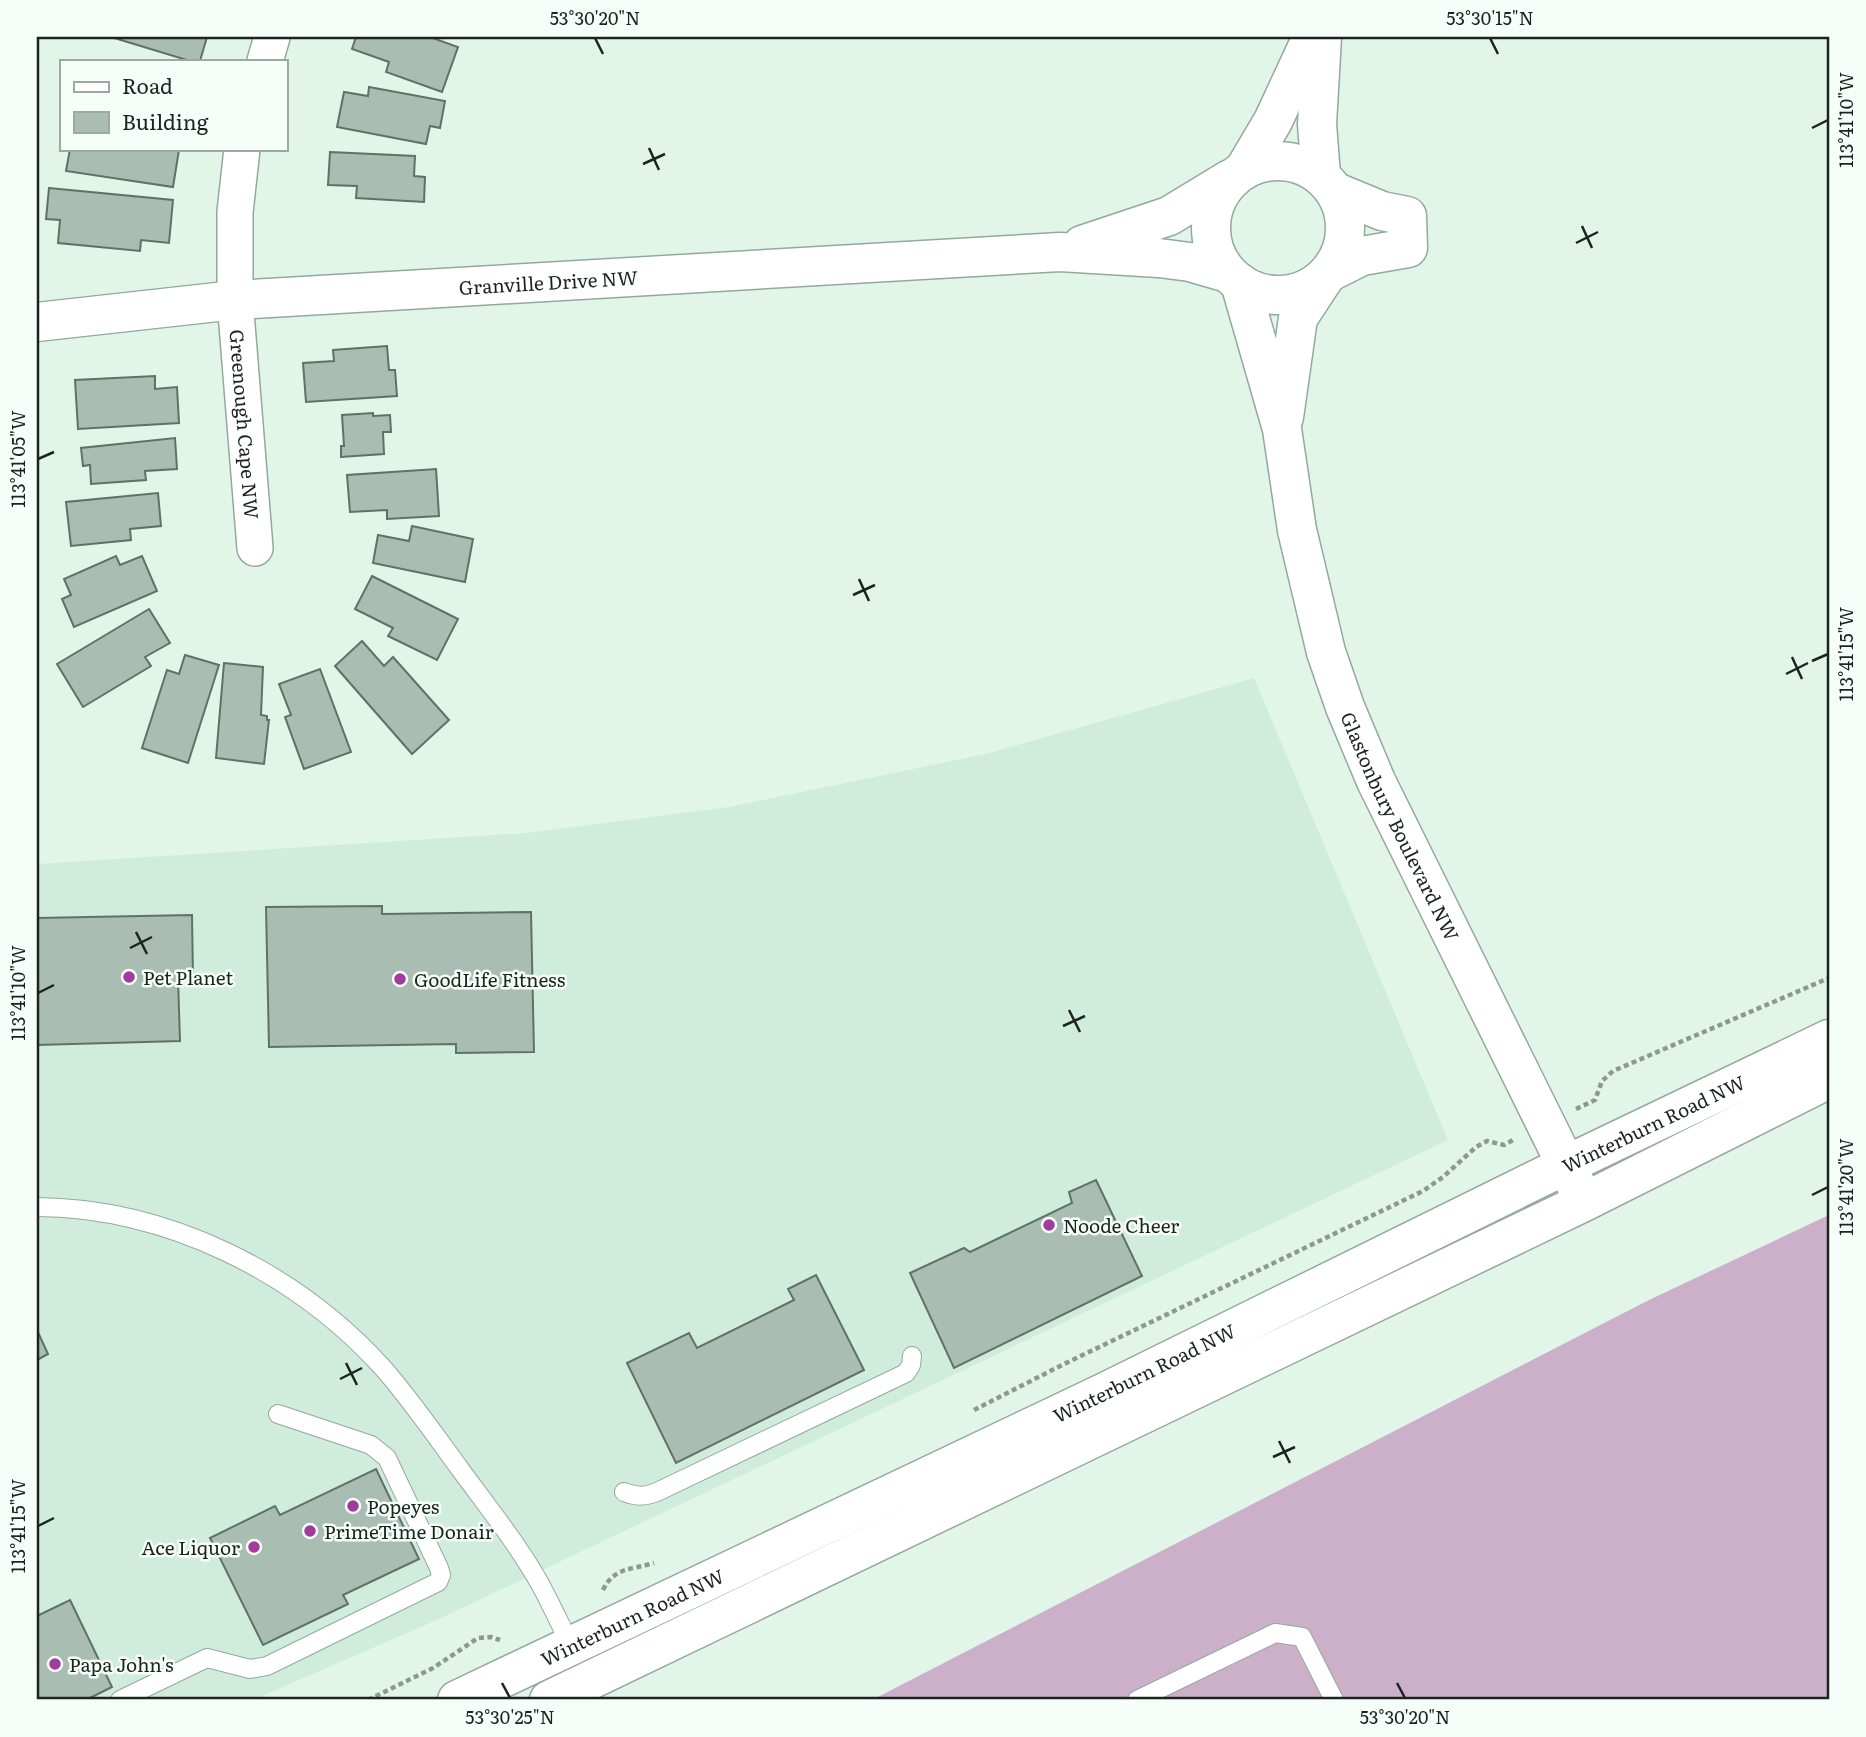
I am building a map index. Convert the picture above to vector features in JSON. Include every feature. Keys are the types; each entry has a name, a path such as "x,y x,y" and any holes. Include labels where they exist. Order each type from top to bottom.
{"street":[{"path":"265,60 272,37"},
{"name":"Glastonbury Boulevard NW","path":"1312,37 1273,121 1240,172 1222,189 1213,207 1210,226 1213,246 1220,264 1234,278 1282,429 1297,530 1326,652 1345,707 1376,781 1584,1202"},
{"name":"Glastonbury Boulevard NW","path":"1282,429 1298,318 1341,254 1346,233 1344,212 1329,184 1317,124 1322,37"},
{"name":"Greenough Cape NW","path":"242,150 235,212 236,300 255,548"},
{"path":"1234,278 1251,291 1272,296 1294,295 1314,286 1327,274 1362,256 1408,248 1407,216 1382,211 1329,184 1302,164 1279,160 1256,164 1240,172"},
{"name":"Granville Drive NW","path":"1060,252 1169,216 1240,172"},
{"name":"Granville Drive NW","path":"37,322 236,300 1060,252 1190,262 1234,278"},
{"name":"Winterburn Road NW","path":"549,1700 584,1671 1103,1393 1829,1039"},
{"name":"Winterburn Road NW","path":"457,1700 584,1671 1584,1202 1829,1079"}],"lane":[{"path":"37,1207 86,1211 129,1219 183,1235 226,1251 309,1300 350,1335 413,1404 538,1581 584,1671"},
{"path":"624,1492 634,1496 649,1496 671,1486 906,1373 912,1356"},
{"path":"120,1700 207,1658 250,1669 261,1668 438,1582 439,1568 387,1458 381,1451 371,1445 278,1414"},
{"path":"1137,1700 1275,1633 1302,1637 1334,1700"}],"path":[{"path":"1595,1100 1602,1081 1613,1071 1829,978"},
{"path":"967,1414 1062,1365 1423,1191 1476,1147 1487,1142 1504,1145"},
{"path":"600,1596 608,1580 616,1573 666,1559"},
{"path":"368,1700 433,1668 478,1638 491,1637 505,1642"}],"shaded area":[{"path":"1254,678 1448,1140 439,1619 253,1700 37,1700 37,864 527,833 729,807 990,753"},
{"path":"1829,1215 1829,1700 872,1700 1649,1300"}],"building":[{"path":"111,37 207,37 200,60 187,60"},
{"path":"356,37 430,37 458,47 442,92 386,72 389,62 352,49"},
{"path":"369,87 445,101 440,128 430,126 426,144 337,127 344,92 368,96"},
{"path":"70,150 179,150 173,187 66,171"},
{"path":"330,152 415,156 414,176 425,177 424,202 356,198 357,186 328,185"},
{"path":"49,188 173,200 169,243 141,240 140,251 58,243 60,220 46,219"},
{"path":"387,346 389,370 395,370 397,396 306,402 303,363 334,361 333,350"},
{"path":"155,376 155,389 177,387 179,423 78,429 75,380"},
{"path":"373,413 373,416 390,415 391,432 383,432 384,454 341,457 341,446 344,446 342,415"},
{"path":"175,438 177,469 145,471 146,480 91,484 90,465 83,466 81,448"},
{"path":"436,469 439,516 387,519 387,510 350,512 347,475"},
{"path":"158,493 161,526 130,529 131,540 71,546 66,502"},
{"path":"412,526 473,539 465,582 373,563 378,535 409,541"},
{"path":"116,556 120,565 142,556 157,591 74,627 62,599 71,595 64,579"},
{"path":"372,576 458,619 437,660 388,636 393,628 355,609"},
{"path":"149,609 170,643 145,657 151,666 83,707 57,664"},
{"path":"362,641 384,666 393,657 449,720 412,754 335,666"},
{"path":"185,655 219,665 188,763 142,748 167,670 179,674"},
{"path":"224,663 263,667 261,715 267,716 269,720 264,764 216,758"},
{"path":"320,669 351,752 304,769 285,717 291,715 279,684"},
{"name":"GoodLife Fitness","path":"382,906 382,914 531,912 534,1052 456,1053 456,1044 269,1047 266,907"},
{"path":"192,915 193,978 178,978 180,1041 37,1045 37,918"},
{"path":"1096,1180 1142,1276 954,1368 910,1273 964,1248 970,1252 1072,1203 1069,1192"},
{"path":"816,1275 864,1370 676,1463 627,1363 689,1333 697,1348 794,1300 788,1289"},
{"path":"37,1330 48,1354 37,1360"},
{"path":"376,1469 419,1559 343,1595 348,1604 263,1645 210,1538 275,1506 280,1515"},
{"path":"70,1600 112,1687 86,1700 37,1700 37,1616"}],"place":[{"name":"Pet Planet","path":"129,977"},
{"name":"GoodLife Fitness","path":"400,979"},
{"name":"Noode Cheer","path":"1049,1225"},
{"name":"Popeyes","path":"353,1506"},
{"name":"PrimeTime Donair","path":"310,1531"},
{"name":"Ace Liquor","path":"254,1547"},
{"name":"Papa John's","path":"55,1664"}]}
